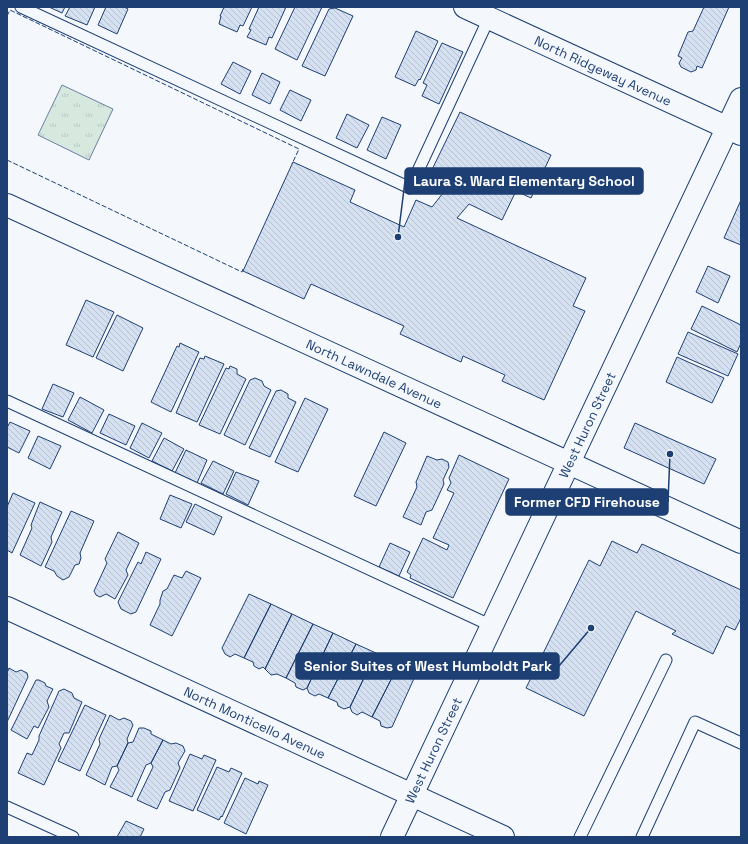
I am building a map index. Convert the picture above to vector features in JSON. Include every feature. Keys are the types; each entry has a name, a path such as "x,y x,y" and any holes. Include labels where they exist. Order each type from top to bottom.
{"street":[{"name":"North Ridgeway Avenue","path":"464,7 734,131"},
{"name":"West Huron Street","path":"392,837 569,463 734,131 741,100"},
{"name":"North Lawndale Avenue","path":"7,205 569,463 741,540"},
{"name":"North Monticello Avenue","path":"7,608 503,837"}],"lane":[{"path":"21,7 410,188 489,18"},
{"path":"7,401 492,626"},
{"path":"580,837 666,660"},
{"path":"642,837 695,722 741,743"},
{"path":"7,807 73,837"}],"green space":[{"path":"62,85 113,109 89,160 38,135"}],"building":[{"path":"49,7 65,7 62,13"},
{"path":"70,7 95,7 87,25 65,16"},
{"path":"106,7 124,7 128,9 117,34 98,25"},
{"path":"224,7 252,7 243,26 240,25 237,32 219,24 220,16"},
{"path":"259,7 286,7 272,38 269,37 266,45 247,37"},
{"path":"295,7 322,7 297,60 275,49"},
{"path":"704,7 729,7 702,68 697,66 696,70 691,72 681,67 679,63 682,58 678,56 688,32 693,31"},
{"path":"335,8 353,16 325,76 302,66 329,9"},
{"path":"416,31 438,41 420,80 419,79 415,86 395,77"},
{"path":"442,43 463,52 439,104 422,96 427,85 423,83"},
{"path":"233,62 251,71 240,94 221,84"},
{"path":"262,73 280,82 270,104 252,95"},
{"path":"290,90 311,100 301,121 280,110"},
{"path":"460,112 551,155 531,198 516,191 502,220 469,204 457,218 586,278 573,306 585,311 544,400 502,381 505,375 463,356 461,362 400,334 404,326 311,284 304,299 243,271 293,162 355,190 350,202 404,227 416,200 432,207 443,193 425,184"},
{"path":"347,114 369,125 357,148 336,138"},
{"path":"382,117 401,125 386,159 367,150"},
{"path":"741,200 741,245 724,238"},
{"path":"708,266 730,276 718,303 696,292"},
{"path":"86,300 114,312 93,357 66,345"},
{"path":"702,306 741,325 741,343 737,352 691,329"},
{"path":"117,315 143,328 123,371 96,358"},
{"path":"688,332 738,354 728,376 678,354"},
{"path":"180,343 199,352 171,412 151,402 177,346 179,347"},
{"path":"205,356 224,364 197,422 176,413 200,358 204,359"},
{"path":"677,357 724,378 712,403 666,382"},
{"path":"230,366 237,369 237,374 246,379 220,434 199,425 226,368 229,369"},
{"path":"255,378 262,381 264,386 271,390 245,445 224,435 250,380"},
{"path":"53,384 74,393 63,417 42,409"},
{"path":"281,390 288,394 288,398 296,402 270,457 249,448 276,391"},
{"path":"80,397 104,410 92,433 68,420"},
{"path":"305,398 328,409 298,472 275,462"},
{"path":"109,414 135,426 126,445 100,433"},
{"path":"10,422 30,431 19,453 7,447 7,428"},
{"path":"142,423 162,433 149,458 130,448"},
{"path":"635,423 716,459 704,484 624,448"},
{"path":"384,432 406,443 376,506 354,496"},
{"path":"38,436 61,446 50,469 28,458"},
{"path":"164,438 184,449 172,471 152,461"},
{"path":"186,450 207,460 197,483 175,473"},
{"path":"459,455 509,479 453,598 410,578 411,575 407,572 423,538 447,550 449,545 433,538 454,493 447,490 451,483 449,478"},
{"path":"427,456 437,460 442,459 448,462 449,467 443,480 444,484 432,510 426,512 421,525 403,517 417,487 416,482"},
{"path":"213,461 234,471 223,494 201,483"},
{"path":"236,472 259,481 248,505 226,494"},
{"path":"13,493 35,503 12,553 7,550 7,507"},
{"path":"170,495 192,504 181,528 160,519"},
{"path":"40,502 62,512 51,537 52,542 41,566 20,555 32,528 31,525"},
{"path":"195,504 222,517 214,535 186,522"},
{"path":"71,511 94,521 80,553 81,558 79,564 75,565 69,577 63,580 57,576 54,571 45,567"},
{"path":"118,532 139,543 126,570 128,575 115,599 106,594 100,597 96,595 94,591 107,563 105,559"},
{"path":"612,541 637,553 642,544 741,590 741,618 735,630 726,626 713,654 672,634 676,631 636,611 584,716 526,688 589,560 600,566"},
{"path":"390,543 410,552 399,576 379,567"},
{"path":"146,552 161,559 136,612 131,614 121,609 118,602 138,562 141,564"},
{"path":"186,571 201,578 172,636 150,625 160,604 163,591 167,589 174,575 182,578"},
{"path":"249,594 271,604 244,658 235,654 230,657 225,654 222,648"},
{"path":"271,604 292,614 265,669 263,667 259,669 254,666 253,662 244,658"},
{"path":"292,614 313,624 286,678 277,674 271,675 265,669"},
{"path":"313,624 333,633 307,688 303,690 296,687 295,683 286,678"},
{"path":"333,633 356,644 328,698 319,694 315,696 309,693 307,688"},
{"path":"356,644 376,653 350,707 344,709 338,706 337,702 328,698"},
{"path":"376,653 399,664 372,717 362,712 357,715 352,712 350,707"},
{"path":"399,664 417,672 392,727 387,728 381,726 380,721 372,717"},
{"path":"9,668 16,672 21,670 27,673 28,677 7,722 7,673"},
{"path":"36,680 45,683 46,686 53,689 47,701 49,707 38,728 34,726 27,739 11,730"},
{"path":"64,689 72,693 74,698 82,702 69,733 64,733 59,744 61,748 44,785 18,773 27,753 32,755 59,691"},
{"path":"85,705 106,715 80,771 58,761"},
{"path":"110,715 119,720 124,718 131,721 133,725 127,739 128,743 117,766 112,767 105,785 86,775 100,744 99,739"},
{"path":"139,728 144,728 151,731 151,734 163,740 151,763 146,765 132,797 110,787 119,770 117,766 128,743 133,742"},
{"path":"163,740 171,744 176,743 183,746 185,751 178,763 180,768 170,790 165,792 157,809 137,800 153,767 151,763"},
{"path":"190,754 202,759 204,755 216,760 193,811 169,801"},
{"path":"217,767 229,772 231,768 242,773 222,817 221,816 219,820 197,810"},
{"path":"245,778 258,784 259,781 268,785 246,834 224,823"},
{"path":"126,821 144,829 140,837 117,837"}],"fence":[{"path":"7,16 10,10 299,149 292,164"},
{"path":"7,160 242,272 243,269"}],"place":[{"name":"Laura S. Ward Elementary School","path":"398,237"},
{"name":"Former CFD Firehouse","path":"670,454"},
{"name":"Senior Suites of West Humboldt Park","path":"591,628"}]}
